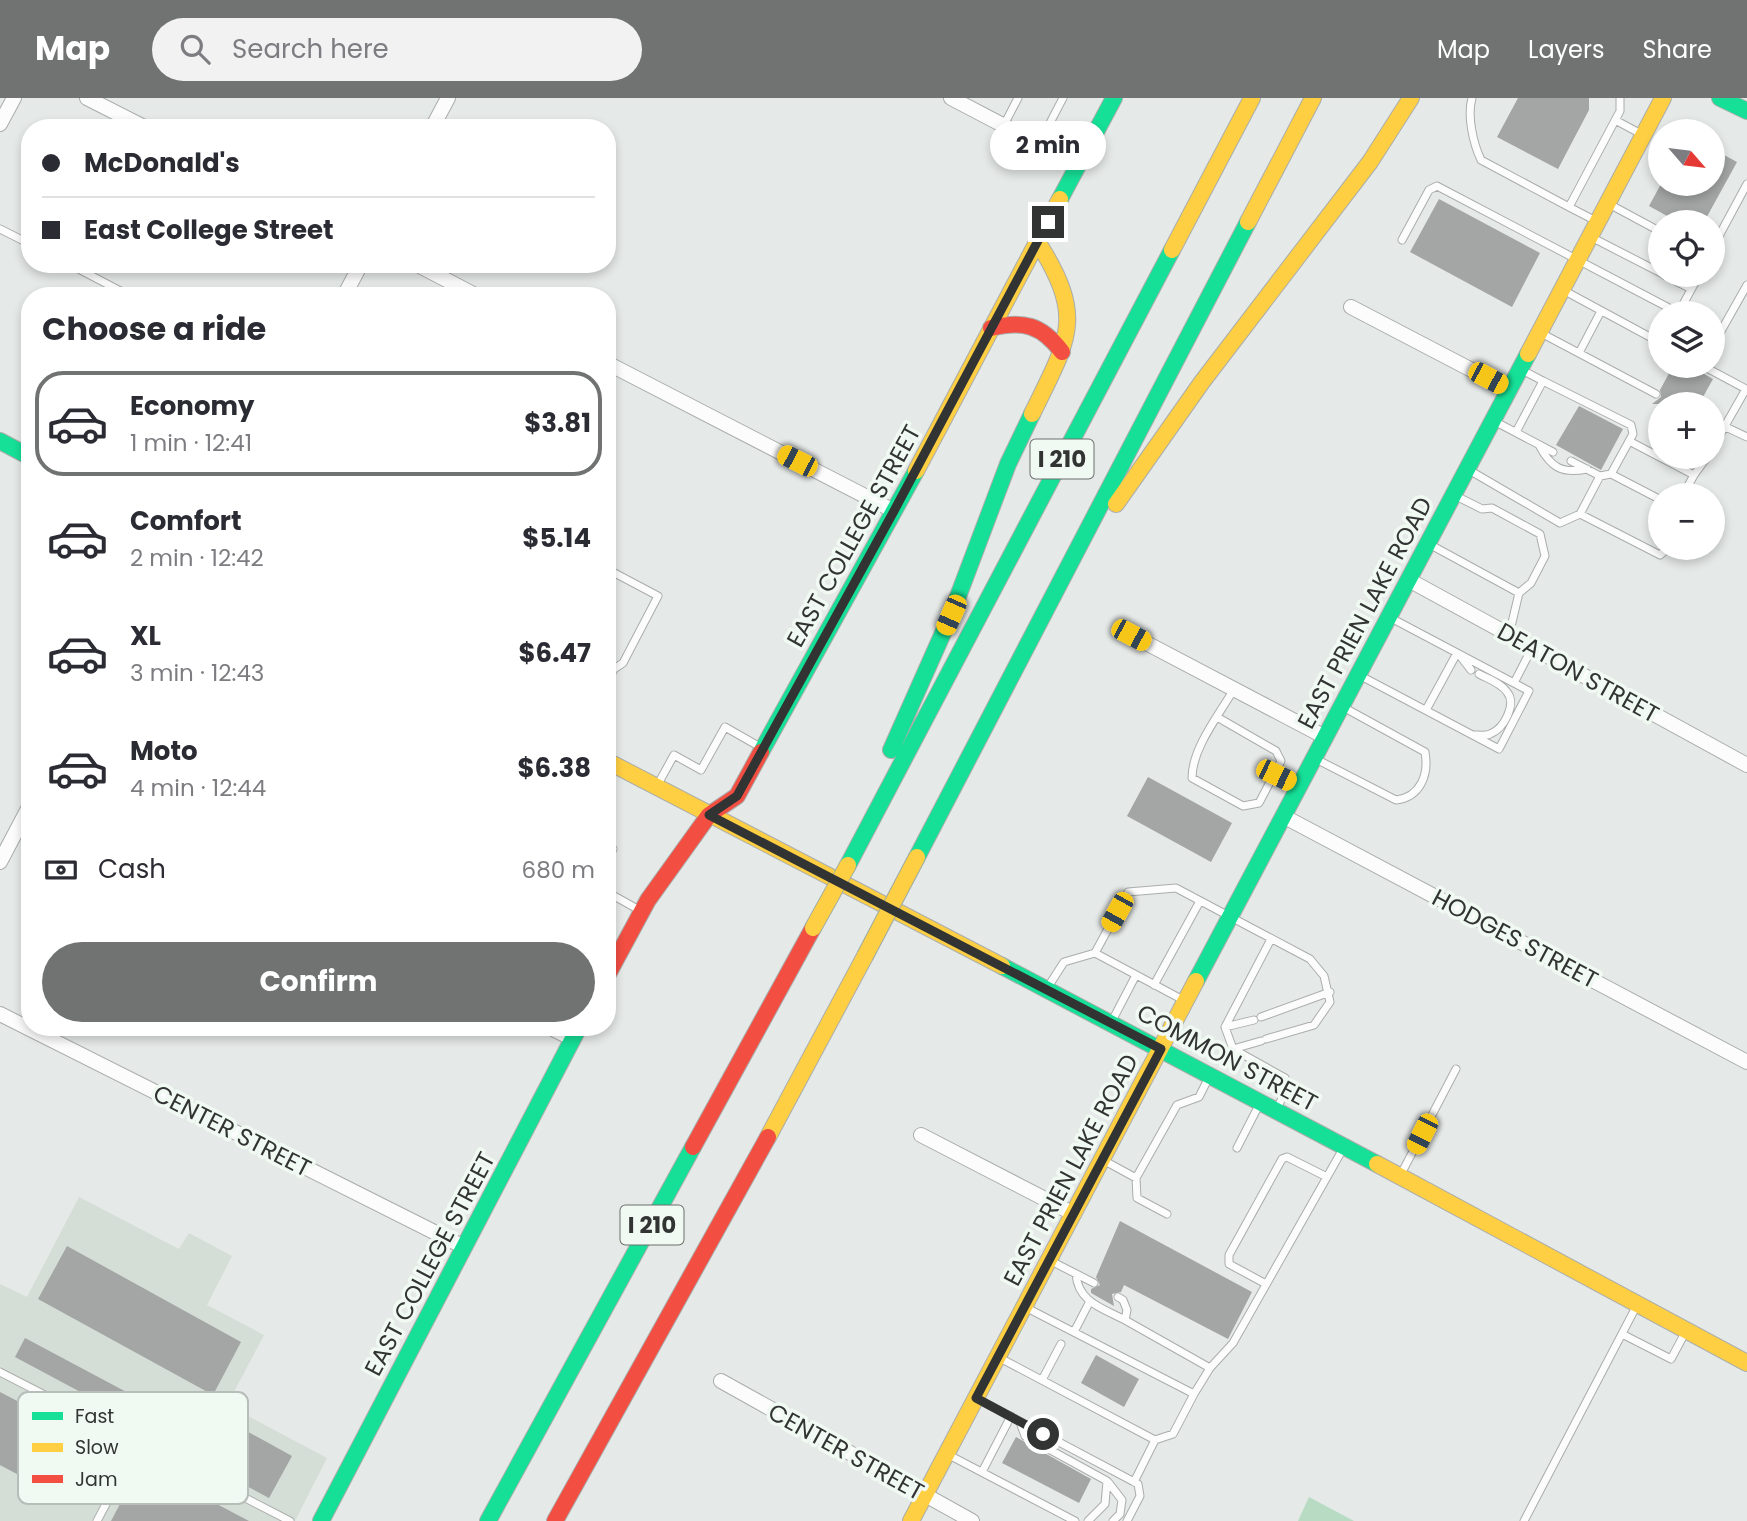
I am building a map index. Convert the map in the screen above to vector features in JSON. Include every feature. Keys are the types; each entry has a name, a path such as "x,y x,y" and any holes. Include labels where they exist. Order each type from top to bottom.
{"main road":[{"name":"EAST COLLEGE STREET","path":"616,960 642,912 709,815 737,796 894,511 1114,98"},
{"name":"I 210","path":"488,1521 869,825 1252,98"},
{"name":"I 210","path":"555,1521 744,1181 865,956 1313,98"},
{"path":"1036,628 1169,424 1349,195 1390,138 1411,98"},
{"name":"EAST PRIEN LAKE ROAD","path":"911,1521 1663,98"},
{"path":"1720,98 1747,111"},
{"path":"869,825 883,770 951,615 1008,464 1062,352 1068,317 1066,298 1058,274 1037,241"},
{"path":"991,328 1015,322 1032,324 1051,334 1062,352"},
{"path":"0,442 21,452"},
{"name":"COMMON STREET","path":"616,766 1112,1023 1747,1363"},
{"name":"EAST COLLEGE STREET","path":"321,1521 574,1036"}],"street":[{"path":"0,124 14,98"},
{"path":"86,98 128,119"},
{"path":"436,119 447,98"},
{"path":"956,99 1079,165"},
{"path":"433,273 460,287"},
{"path":"1351,307 1510,390"},
{"path":"616,368 894,511"},
{"name":"DEATON STREET","path":"1409,580 1747,765"},
{"path":"1131,635 1325,737"},
{"name":"HODGES STREET","path":"1283,816 1747,1062"},
{"path":"0,862 21,822"},
{"name":"CENTER STREET","path":"0,1014 21,1025"},
{"name":"CENTER STREET","path":"44,1036 464,1247"},
{"path":"921,1135 1074,1214"},
{"name":"CENTER STREET","path":"721,1381 972,1521"}],"lane":[{"path":"1004,126 1018,98"},
{"path":"1040,144 1063,98"},
{"path":"1472,98 1469,108 1476,151 1481,160 1598,222"},
{"path":"1569,206 1620,111 1620,98"},
{"path":"1615,120 1644,135"},
{"path":"1725,225 1747,184"},
{"path":"1402,240 1429,190 1437,186 1656,301"},
{"path":"1608,204 1648,225"},
{"path":"0,229 21,240"},
{"path":"1591,237 1648,267"},
{"path":"86,273 113,287"},
{"path":"1725,324 1747,285"},
{"path":"1686,301 1691,289 1687,287"},
{"path":"1562,290 1648,336"},
{"path":"1579,353 1601,311"},
{"path":"1540,332 1652,392"},
{"path":"1521,370 1630,425 1633,434 1611,474"},
{"path":"1725,378 1746,389 1725,429"},
{"path":"1516,432 1543,381"},
{"path":"1494,421 1553,452"},
{"path":"1727,426 1747,437"},
{"path":"1629,441 1694,475"},
{"path":"1539,444 1549,463 1567,473 1587,469"},
{"path":"1571,461 1600,477"},
{"path":"1468,469 1560,523 1580,514 1600,477 1611,474 1648,493"},
{"path":"1690,483 1698,469"},
{"path":"1454,495 1482,509 1492,508 1540,534 1545,556 1531,583 1519,593 1509,635"},
{"path":"1580,514 1648,549"},
{"path":"1428,544 1519,593"},
{"path":"616,574 658,596 623,663 616,665"},
{"path":"1358,675 1499,749 1529,691 1389,617"},
{"path":"1514,683 1532,648"},
{"path":"1458,654 1475,672 1507,690 1511,698 1511,707 1498,729 1489,734 1473,735"},
{"path":"1426,710 1458,654"},
{"path":"1217,718 1276,751 1281,761 1259,803 1243,806 1192,778 1192,765 1217,718 1234,689"},
{"path":"1314,758 1396,800 1408,799 1419,788 1428,769 1424,752 1341,706"},
{"path":"657,787 674,755 701,771 725,727 763,748"},
{"path":"1276,775 1298,786"},
{"path":"1095,953 1129,892 1176,888 1310,959 1324,976 1330,992 1330,1002 1314,1026 1233,1049"},
{"path":"616,897 642,912"},
{"path":"1154,985 1200,901"},
{"path":"1237,1148 1268,1106 1289,1085 1285,1078 1233,1049 1226,1027 1271,939"},
{"path":"1047,989 1064,962 1095,953 1186,1001"},
{"path":"1112,1023 1136,975"},
{"path":"1226,1027 1330,992"},
{"path":"1400,1177 1456,1069"},
{"path":"1167,1214 1136,1198 1136,1178 1177,1105 1199,1097 1210,1075"},
{"path":"1134,1482 1155,1440 1173,1434 1210,1368 1233,1343 1344,1147"},
{"path":"1266,1284 1229,1264 1229,1255 1282,1158 1287,1157 1327,1177"},
{"path":"1102,1160 1136,1178"},
{"path":"1049,1260 1094,1283"},
{"path":"1076,1274 1077,1289 1090,1301 1210,1368"},
{"path":"1118,1297 1123,1300 1127,1310 1125,1320"},
{"path":"1074,1332 1090,1301"},
{"path":"1524,1521 1637,1304"},
{"path":"1025,1306 1194,1394"},
{"path":"1622,1334 1671,1359 1686,1330"},
{"path":"1042,1380 1061,1344"},
{"path":"998,1357 1155,1440"},
{"path":"0,1372 38,1392"},
{"path":"976,1398 1138,1484 1140,1496 1127,1521"},
{"path":"982,1472 1010,1416"},
{"path":"1020,1422 1025,1436 1107,1481 1122,1500 1120,1514 1113,1521"},
{"path":"946,1454 1075,1521"},
{"path":"1088,1521 1105,1504 1107,1481"},
{"path":"248,1500 290,1521"},
{"path":"97,1521 106,1504"}],"shaded area":[{"path":"79,1197 179,1249 189,1233 232,1256 207,1305 264,1335 234,1392 18,1392 18,1504 248,1504 248,1416 327,1458 295,1521 0,1521 0,1284 27,1297"}],"green space":[{"path":"1309,1497 1354,1521 1298,1521"}],"building":[{"path":"1518,98 1589,98 1589,110 1558,169 1497,137"},
{"path":"1726,156 1737,162 1726,182"},
{"path":"1654,196 1718,196 1711,210 1656,210 1649,206"},
{"path":"1439,199 1540,253 1512,307 1410,252"},
{"path":"1666,378 1713,379 1706,392 1660,390"},
{"path":"1579,406 1623,429 1601,470 1556,445"},
{"path":"1148,777 1232,823 1211,862 1127,816"},
{"path":"1120,1221 1252,1292 1228,1339 1124,1285 1121,1292 1112,1294 1114,1306 1091,1293 1091,1289 1100,1285 1096,1277"},
{"path":"67,1246 241,1342 215,1392 208,1392 38,1299"},
{"path":"25,1338 126,1392 80,1392 15,1357"},
{"path":"1096,1355 1139,1379 1124,1407 1081,1383"},
{"path":"0,1392 18,1401 18,1475 0,1465"},
{"path":"248,1432 292,1456 269,1498 248,1487"},
{"path":"1016,1437 1091,1479 1079,1503 1002,1463"},
{"path":"120,1504 217,1504 249,1521 111,1521"}],"traffic: fast":[{"path":"1060,199 1114,98"},
{"path":"1720,98 1747,111"},
{"path":"917,857 1248,222"},
{"path":"848,865 1172,250"},
{"path":"1196,981 1528,354"},
{"path":"891,750 951,615 1008,464 1032,414"},
{"path":"0,441 21,452"},
{"path":"761,752 916,471"},
{"path":"1002,966 1377,1164"},
{"path":"321,1521 574,1036"},
{"path":"488,1521 693,1147"}],"traffic: slow":[{"path":"1172,250 1252,98"},
{"path":"1248,222 1313,98"},
{"path":"1116,504 1202,382 1370,162 1411,98"},
{"path":"1528,354 1663,98"},
{"path":"916,471 1060,199"},
{"path":"1032,414 1055,366 1067,328 1067,310 1062,290 1037,241"},
{"path":"616,766 1002,966"},
{"path":"865,956 917,857"},
{"path":"813,928 848,865"},
{"path":"768,1137 865,956"},
{"path":"911,1521 1196,981"},
{"path":"1377,1164 1747,1363"}],"traffic: jam":[{"path":"991,328 1013,325 1031,327 1047,336 1062,352"},
{"path":"616,959 648,900 709,815 737,796 761,752"},
{"path":"693,1147 813,928"},
{"path":"555,1521 768,1137"}],"route":[{"path":"1043,1434 976,1398 1161,1049 709,815 737,796 894,511 1048,222"}]}
